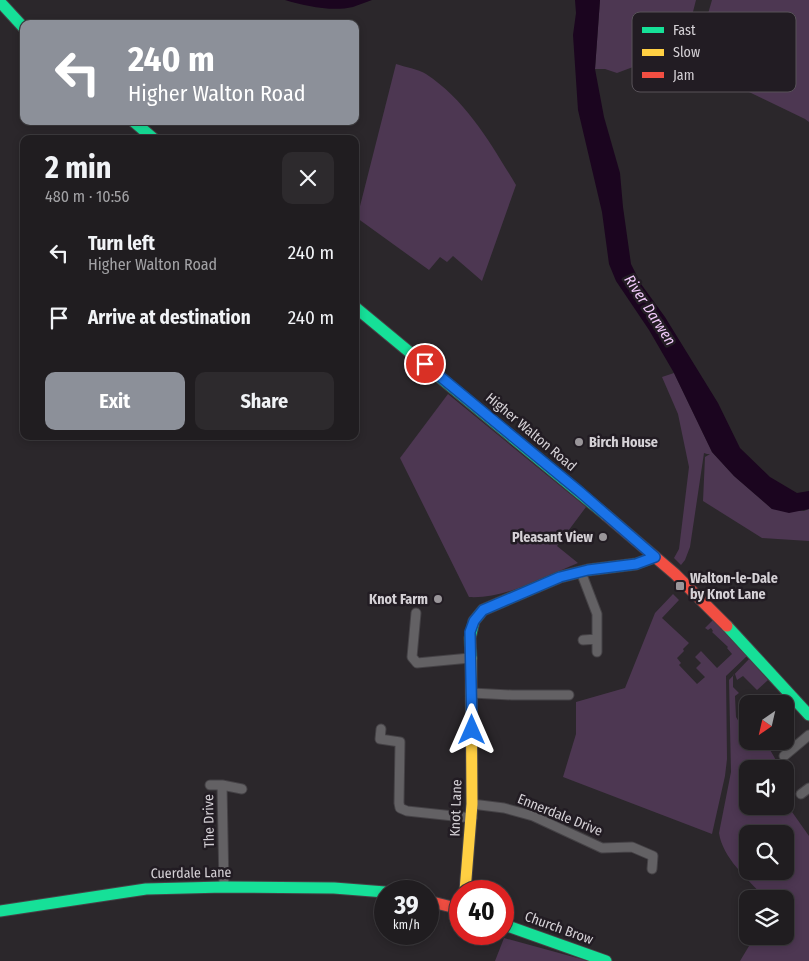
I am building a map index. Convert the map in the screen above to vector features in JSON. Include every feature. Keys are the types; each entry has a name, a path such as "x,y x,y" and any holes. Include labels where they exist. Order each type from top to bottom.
{"main road":[{"path":"0,2 20,24"},
{"path":"138,125 149,135"},
{"name":"Higher Walton Road","path":"359,310 580,492 695,592 809,715"},
{"name":"Knot Lane","path":"466,880 472,818 470,638 471,627 476,617 483,610 560,577 636,564 655,557"},
{"name":"Cuerdale Lane","path":"0,912 146,889 224,887 334,888 374,891"},
{"name":"Church Brow","path":"514,928 606,961"}],"street":[{"path":"581,572 596,614 596,652"},
{"path":"416,614 412,657 417,663 470,658"},
{"path":"583,640 597,639"},
{"path":"472,693 569,696"},
{"path":"381,729 380,739 400,742 398,803 400,808 406,811 472,818"},
{"path":"784,756 809,736"},
{"path":"210,784 242,789"},
{"name":"The Drive","path":"222,785 224,887"},
{"path":"801,794 809,788"},
{"name":"Ennerdale Drive","path":"472,804 504,808 533,816 602,848 632,846 653,856 652,869"}],"shaded area":[{"path":"600,0 696,0 693,12 632,12 632,67 617,73 605,69 595,69"},
{"path":"712,0 809,0 809,122 749,92 796,92 796,12 708,12"},
{"path":"396,64 426,74 454,97 477,124 516,185 482,281 453,256 447,262 440,257 429,270 359,219 359,210"},
{"path":"674,373 712,452 734,476 772,509 804,511 809,509 809,541 762,538 703,501 705,457 710,454 704,453 690,547 681,565 674,558 679,549 689,467 678,414 662,377"},
{"path":"448,394 586,507 557,546 578,563 511,591 483,597 469,597 400,458"},
{"path":"673,594 679,600 662,618 689,643 677,658 681,663 679,665 697,684 705,677 696,668 701,663 695,657 701,651 717,668 732,654 728,647 712,632 711,628 708,630 705,628 713,620 747,656 726,676 727,759 712,834 563,777 576,734 576,702 625,688 655,613"},
{"path":"749,659 768,680 757,690 743,676 737,680 735,674"},
{"path":"733,676 733,687 739,693 735,696 736,717 739,722 739,750 770,750 776,760 739,760 739,815 794,815 809,836 809,961 740,961 750,945 794,945 794,890 757,890 748,880 794,880 794,825 739,825 739,870 721,843 719,833 731,772 729,680"},
{"path":"514,941 587,961 495,961 501,945 514,945"}],"water":[{"path":"285,0 372,0 353,7 328,9"},
{"name":"River Darwen","path":"575,0 600,0 595,69 604,117 620,173 631,264 641,284 665,317 718,403 740,448 770,477 797,493 809,491 809,509 789,513 772,509 734,476 712,452 674,373 649,330 616,281 609,264 602,212 578,110 573,35 576,13"}],"traffic: fast":[{"path":"0,2 20,24"},
{"path":"138,125 149,135"},
{"path":"359,310 606,515"},
{"path":"471,658 470,638 474,621 483,610 560,577 588,570 636,564 655,557"},
{"path":"727,626 809,715"},
{"path":"0,911 146,889 224,887 334,888 374,891"},
{"path":"514,928 606,961"}],"traffic: slow":[{"path":"466,880 472,804 471,658"}],"traffic: jam":[{"path":"606,515 675,574 727,626"},
{"path":"439,904 449,906"}],"place":[{"name":"Birch House","path":"579,442"},
{"name":"Pleasant View","path":"603,537"},
{"name":"Walton-le-Dale by Knot Lane","path":"680,586"},
{"name":"Knot Farm","path":"438,599"}],"route":[{"path":"425,364 580,492 655,557 636,564 588,570 560,577 483,610 476,617 470,632 472,730"}]}
